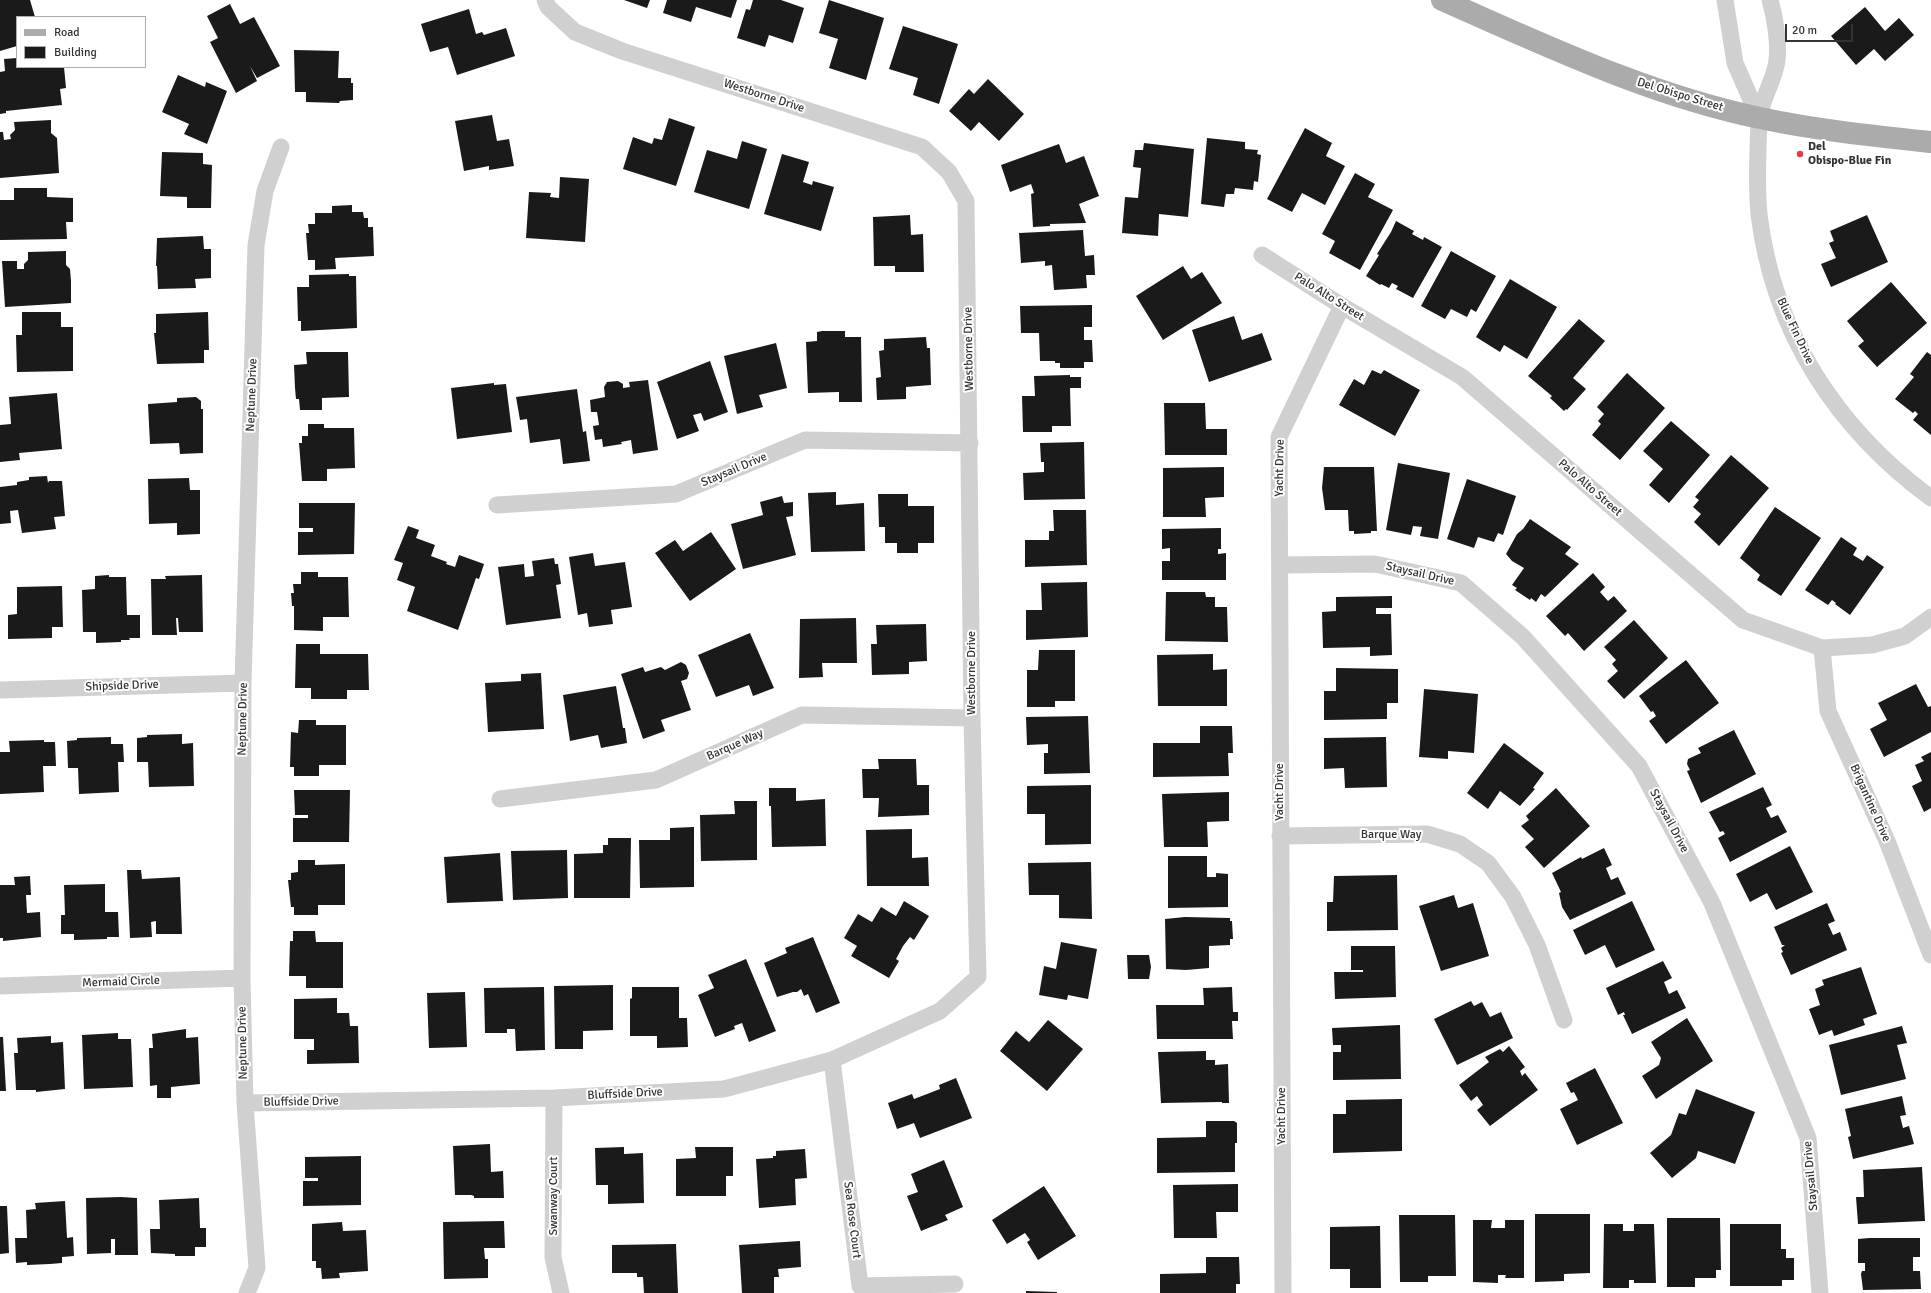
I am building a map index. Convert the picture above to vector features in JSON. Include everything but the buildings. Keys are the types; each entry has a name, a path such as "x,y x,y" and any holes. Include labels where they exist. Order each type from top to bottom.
{"main road":[{"name":"Del Obispo Street","path":"1442,0 1608,72 1672,94 1760,118 1863,135 1931,142"}],"street":[{"name":"Westborne Drive","path":"545,0 548,7 575,32 622,51 922,147 949,172 966,201 972,718 978,977"},
{"name":"Blue Fin Drive","path":"1725,0 1735,63 1760,118"},
{"name":"Blue Fin Drive","path":"1770,0 1774,16 1777,60 1760,118 1758,198 1762,232 1773,280 1793,333 1826,392 1856,430 1884,460 1931,498"},
{"name":"Neptune Drive","path":"246,1293 257,1268 245,1103 242,978 243,683 256,245 265,191 281,147"},
{"name":"Palo Alto Street","path":"1262,255 1342,306 1462,377 1742,620 1822,648 1879,643 1906,636 1931,617"},
{"name":"Yacht Drive","path":"1283,1293 1279,437 1342,306"},
{"name":"Staysail Drive","path":"497,505 676,494 805,440 970,443"},
{"name":"Staysail Drive","path":"1280,565 1375,564 1461,583 1523,637 1640,766 1712,903 1808,1138 1820,1293"},
{"name":"Brigantine Drive","path":"1822,648 1828,711 1887,840 1931,955"},
{"name":"Shipside Drive","path":"0,690 243,683"},
{"name":"Barque Way","path":"500,799 656,780 802,715 972,718"},
{"name":"Barque Way","path":"1280,836 1426,834 1460,844 1488,863 1513,897 1537,945 1564,1020"},
{"name":"Bluffside Drive","path":"245,1103 554,1098 724,1089 832,1060 940,1010 978,977"},
{"name":"Mermaid Circle","path":"0,986 242,978"},
{"name":"Sea Rose Court","path":"832,1060 860,1286 955,1284"},
{"name":"Swanway Court","path":"554,1098 553,1257 561,1293"}],"place":[{"name":"Del Obispo-Blue Fin","path":"1800,154"}]}
